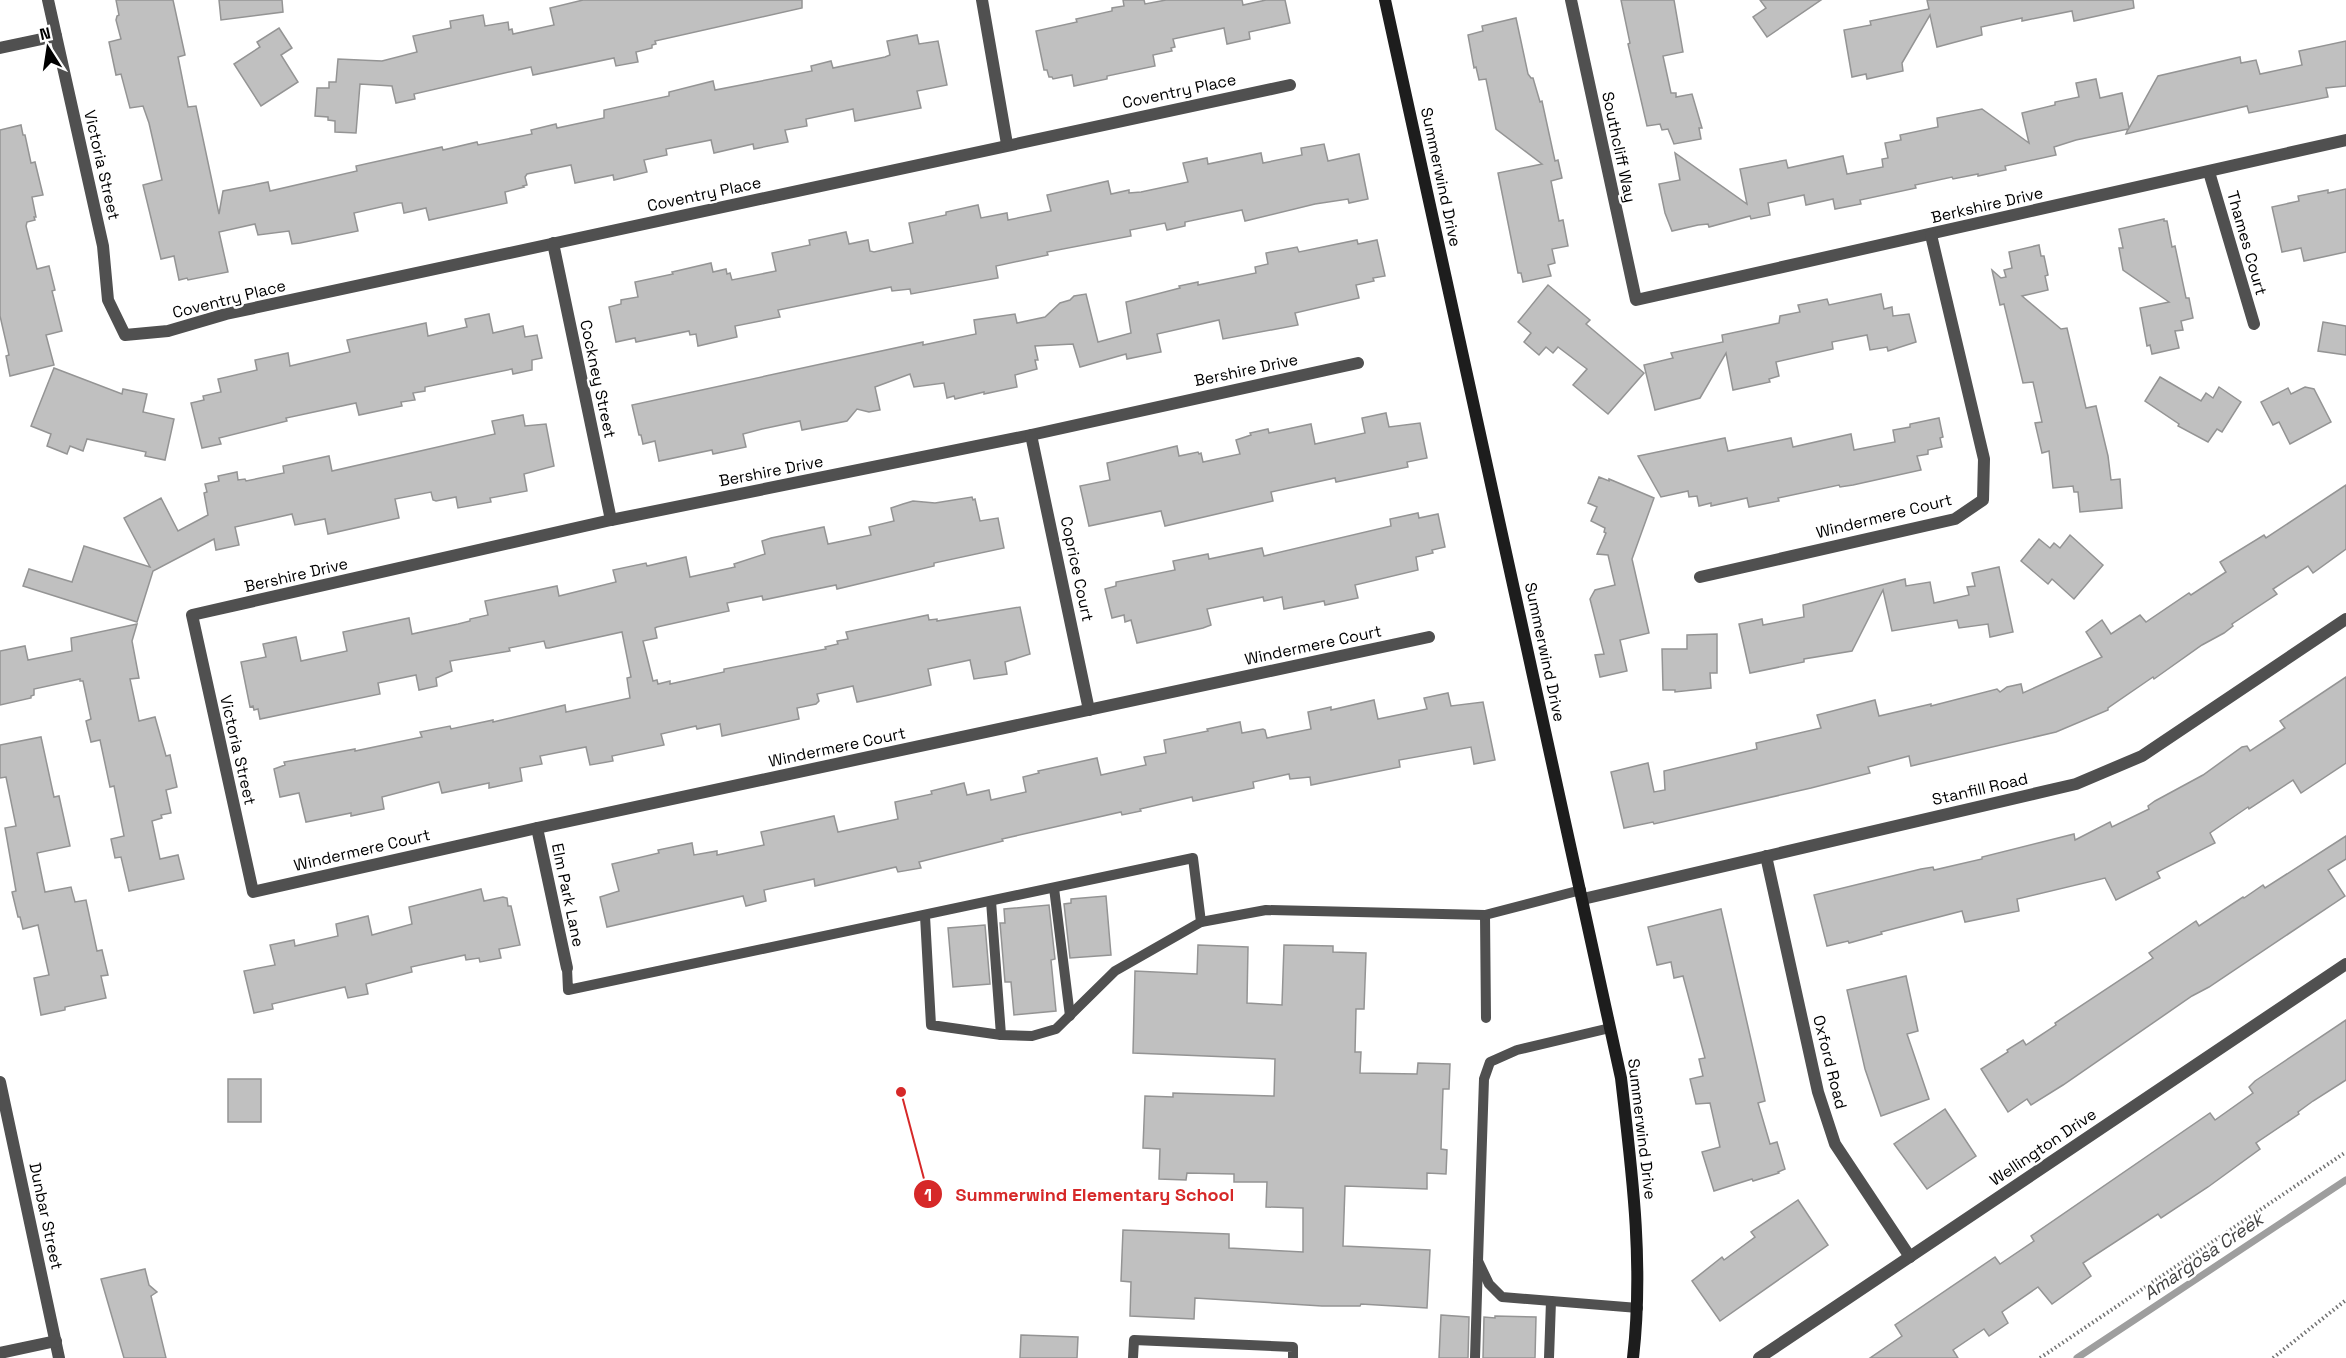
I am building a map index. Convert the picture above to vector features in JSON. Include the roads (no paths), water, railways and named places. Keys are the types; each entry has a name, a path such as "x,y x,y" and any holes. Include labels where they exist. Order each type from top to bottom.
{"street":[{"name":"Victoria Street","path":"48,0 104,246 108,300 125,335"},
{"path":"982,0 1007,144"},
{"name":"Summerwind Drive","path":"1385,0 1621,1078 1635,1203 1638,1312 1633,1358"},
{"name":"Southcliff Way","path":"1571,0 1636,300"},
{"path":"0,48 56,36"},
{"name":"Coventry Place","path":"125,335 168,331 226,314 1007,144 1290,85"},
{"name":"Berkshire Drive","path":"1636,300 2346,140"},
{"name":"Thames Court","path":"2209,172 2254,324"},
{"name":"Windermere Court","path":"1700,577 1955,519 1983,500 1984,459 1931,235"},
{"name":"Cockney Street","path":"553,243 611,520"},
{"name":"Bershire Drive","path":"192,615 611,520 1031,435 1358,363"},
{"name":"Coprice Court","path":"1031,435 1089,710"},
{"name":"Victoria Street","path":"192,615 253,892"},
{"name":"Stanfill Road","path":"1582,895 1766,856 2076,784 2142,756 2346,619"},
{"name":"Windermere Court","path":"253,892 537,828 1429,636"},
{"name":"Elm Park Lane","path":"537,828 567,968"},
{"name":"Oxford Road","path":"1766,856 1818,1092 1835,1144 1910,1257"},
{"name":"Wellington Drive","path":"1759,1358 2346,964"},
{"name":"Dunbar Street","path":"0,1082 59,1358"},
{"path":"0,1353 56,1341"}],"lane":[{"path":"567,968 568,990 1193,858 1201,922"},
{"path":"1054,888 1070,1016"},
{"path":"925,916 931,1025 1001,1035 1032,1036 1056,1029 1115,971 1201,922 1266,910 1485,915 1582,895"},
{"path":"991,901 1001,1035"},
{"path":"1485,915 1486,1018"},
{"path":"1475,1358 1484,1079 1490,1062 1516,1050 1610,1028"},
{"path":"1478,1261 1489,1284 1502,1297 1638,1312"},
{"path":"1550,1358 1551,1301"},
{"path":"1133,1358 1134,1340 1293,1347 1293,1358"}],"waterway":[{"name":"Amargosa Creek","path":"2077,1358 2346,1180"}],"place":[{"name":"Summerwind Elementary School","path":"901,1092"}]}
